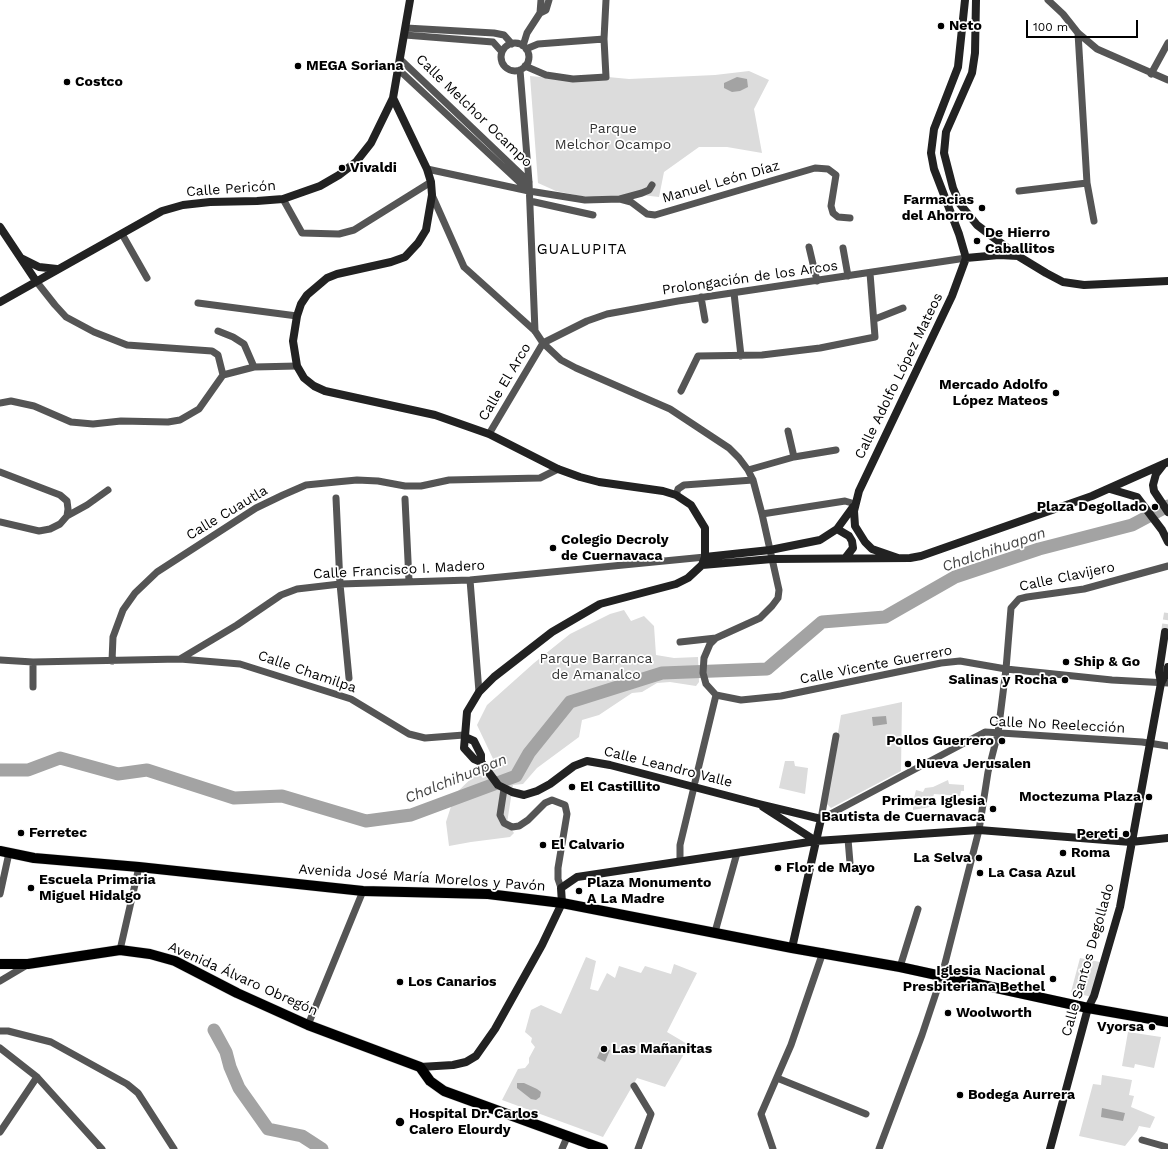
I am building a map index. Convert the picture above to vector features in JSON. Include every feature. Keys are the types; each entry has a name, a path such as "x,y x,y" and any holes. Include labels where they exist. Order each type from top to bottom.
{"main road":[{"name":"Avenida José María Morelos y Pavón","path":"5,852 34,858 138,867 363,891 488,894 562,903 792,948 900,966 1088,1008 1168,1021"},
{"name":"Avenida Álvaro Obregón","path":"0,964 28,964 120,950 150,954 175,962 308,1025 420,1068"},
{"path":"420,1068 430,1081 444,1091 604,1149"}],"street":[{"name":"Calle Pericón","path":"0,302 162,211 183,205 283,199 320,186 356,162 371,143 393,98 406,32 408,10 412,0"},
{"path":"529,57 525,48 527,33 540,13 541,0"},
{"path":"540,13 546,10 549,0"},
{"path":"512,44 502,52 502,61 504,65 511,70 522,68 546,75 573,79 606,77 604,39 606,0"},
{"path":"965,0 958,67 934,129 931,153 934,169 960,234 966,258 999,255 1018,256"},
{"path":"976,0 975,53 972,73 946,132 944,153 953,188 960,204 977,225 1018,256 1063,282 1073,284 1112,285 1168,281"},
{"path":"1048,0 1063,14 1078,33 1097,49 1151,74 1168,80"},
{"path":"406,32 494,33 504,35 512,44 525,48 538,44 604,39"},
{"name":"Calle Melchor Ocampo","path":"406,32 493,42 502,52"},
{"path":"1078,33 1087,183 1094,221"},
{"path":"1151,74 1168,43"},
{"path":"522,68 538,44"},
{"name":"Calle Melchor Ocampo","path":"401,60 529,182"},
{"name":"Calle Melchor Ocampo","path":"522,68 530,201 535,331"},
{"name":"Calle Melchor Ocampo","path":"399,70 529,191"},
{"path":"393,98 431,182 432,196 426,230 418,243 405,257 391,262 337,274 327,278 307,295 296,316 293,341 297,366 304,378 314,386 325,391 434,416 489,434 558,469 600,482 663,491 676,495 691,505 705,528 705,557 702,565 688,578 676,584 600,604 574,618 552,632 494,677 479,692 467,712 464,748 474,759 481,763 501,787 500,815 504,823 512,827 519,826 528,820 545,803 552,800 565,805 567,814 558,868 558,879 561,888 562,903 542,946 495,1029 476,1056 466,1062 453,1066 420,1068"},
{"name":"Manuel León Díaz","path":"529,191 585,200 620,199 631,202 648,214 655,215 815,168 828,169 836,175 831,206 833,213 838,217 850,218"},
{"name":"Calle Melchor Ocampo","path":"426,169 529,191"},
{"path":"283,199 302,233 339,234 354,230 431,182"},
{"path":"1019,191 1087,183"},
{"path":"620,199 649,190 652,185"},
{"path":"432,196 464,267 535,331 543,343 561,360 576,368 653,400 688,420 730,448 748,470 753,480 762,514 779,590 778,598 760,618 716,638 680,642"},
{"path":"530,201 593,215"},
{"path":"0,227 36,281 66,317 94,332 128,345 212,351 218,355 223,375"},
{"path":"122,234 147,278"},
{"path":"809,247 817,281"},
{"path":"843,248 848,276"},
{"path":"22,258 39,267 58,269"},
{"name":"Prolongación de los Arcos","path":"543,343 587,321 607,314 701,297 966,258"},
{"name":"Calle Adolfo López Mateos","path":"898,558 872,549 859,535 853,518 855,504 859,491 890,424 952,296 966,258"},
{"path":"681,391 698,356 741,356 820,348 875,337 870,273"},
{"path":"734,293 741,356"},
{"path":"701,297 705,320"},
{"path":"198,303 296,316"},
{"path":"874,319 903,308"},
{"path":"218,331 233,337 244,344 254,367"},
{"name":"Calle El Arco","path":"489,434 543,343"},
{"path":"0,403 11,401 34,406 71,422 93,424 121,421 168,422 180,420 198,409 223,375 254,367 297,366"},
{"path":"788,431 794,458"},
{"path":"748,470 794,458 836,450"},
{"path":"702,565 772,559 846,557 898,558 921,556 1110,488 1166,463"},
{"path":"1166,463 1154,480 1154,491 1168,512"},
{"name":"Calle Cuautla","path":"112,661 113,638 123,610 135,592 151,577 256,508 306,485 371,480 405,486 421,486 449,480 540,478 558,469"},
{"path":"0,472 60,495 67,502 68,516"},
{"path":"676,495 678,489 684,485 753,480"},
{"path":"1110,488 1129,494 1140,501 1162,530 1168,542"},
{"path":"0,522 39,531 50,529 60,524 68,516 108,490"},
{"path":"336,498 340,584 349,678"},
{"path":"405,499 409,581"},
{"path":"762,514 845,501 855,504"},
{"name":"Calle Adolfo López Mateos","path":"770,550 820,540 847,518 855,504"},
{"path":"836,528 849,536 852,541 852,548 846,557"},
{"name":"Calle Francisco I. Madero","path":"0,660 33,662 180,659 237,625 281,595 297,589 340,584 470,580 770,550"},
{"name":"Calle Clavijero","path":"879,1149 922,1035 942,975 979,830 988,772 998,733 1006,669 1009,614 1011,608 1019,599 1084,589 1168,566"},
{"path":"470,580 479,692"},
{"name":"Calle Santos Degollado","path":"1165,632 1159,672 1165,683"},
{"path":"680,860 680,845 695,784 713,693 704,678 704,658 710,644 716,638"},
{"name":"Calle Chamilpa","path":"180,659 227,662 254,667 351,699 409,734 425,738 465,736"},
{"name":"Calle Vicente Guerrero","path":"713,693 741,700 781,696 941,663 960,661 1006,669 1165,683"},
{"path":"33,662 33,687"},
{"name":"Calle Santos Degollado","path":"1050,1149 1088,1008 1094,996 1120,907 1131,842 1168,667"},
{"name":"Calle No Reelección","path":"822,819 985,732 1168,746"},
{"path":"792,948 822,819 836,736"},
{"name":"Calle Leandro Valle","path":"501,787 524,794 537,791 550,784 574,766 587,761 695,784 759,804 822,819"},
{"path":"759,804 816,841"},
{"path":"561,888 577,877 589,874 816,841 979,830 1131,842 1168,838"},
{"path":"848,839 850,863"},
{"path":"0,894 5,852"},
{"path":"715,932 737,853"},
{"path":"120,950 138,867"},
{"path":"308,1025 363,891"},
{"path":"900,966 918,909"},
{"path":"773,1149 761,1114 777,1078 823,952"},
{"path":"0,982 28,964"},
{"path":"0,1030 51,1042 127,1084 138,1093 174,1149"},
{"path":"0,1048 37,1077 102,1149"},
{"path":"1,1130 37,1077"},
{"path":"777,1078 866,1114"},
{"path":"634,1086 651,1114 638,1149"},
{"path":"562,1149 568,1135"},
{"path":"1142,1140 1167,1147 1167,1149"},
{"path":"168,1149 169,1141"}],"green space":[{"name":"Parque Melchor Ocampo","path":"749,71 769,80 754,109 762,153 727,147 699,147 664,172 659,197 633,194 608,198 581,196 556,191 538,183 530,76 551,78 608,77 629,79 715,75"},
{"name":"Parque Barranca de Amanalco","path":"624,610 631,621 644,616 654,626 656,655 674,658 698,657 699,682 696,686 670,682 657,683 642,692 632,693 599,715 582,720 579,737 537,768 523,784 513,785 507,823 514,833 510,837 449,846 446,822 455,794 480,770 495,763 477,725 487,705 534,663 570,634 610,614"},
{"path":"902,702 901,771 831,808 826,803 841,715"},
{"path":"785,761 794,761 795,766 808,768 805,794 779,788"},
{"path":"948,780 949,784 964,785 964,791 961,791 960,796 934,794 930,807 913,810 916,790 923,792 925,788 933,787"},
{"path":"586,957 596,961 590,989 598,991 607,973 615,978 619,966 641,973 645,966 671,974 674,964 697,973 667,1032 689,1045 665,1087 637,1078 603,1137 502,1100 518,1069 525,1068 529,1063 529,1058 535,1047 531,1042 532,1038 525,1032 531,1010 541,1005 561,1014"},
{"path":"1080,958 1100,962 1092,997 1071,992"},
{"path":"1128,1032 1161,1037 1154,1068 1135,1064 1134,1068 1122,1066"},
{"path":"1102,1075 1132,1080 1129,1095 1134,1096 1131,1107 1155,1117 1150,1128 1139,1126 1137,1131 1125,1146 1079,1136 1093,1084 1101,1085"}],"shaded area":[{"path":"737,77 747,79 748,87 740,91 732,92 724,88 724,83"},
{"path":"886,716 887,724 873,726 872,717"},
{"path":"602,1047 610,1050 605,1062 597,1058"},
{"path":"517,1083 524,1083 537,1089 541,1092 540,1097 536,1100 531,1099 517,1088"},
{"path":"1102,1108 1125,1113 1123,1121 1101,1117"}],"waterway":[{"name":"Chalchihuapan","path":"0,770 28,770 60,758 118,774 147,770 234,798 282,796 366,821 411,815 516,776 529,753 570,702 662,673 767,669 822,622 885,617 955,577 1039,549 1132,525 1168,506"},
{"path":"214,1030 226,1052 230,1067 239,1088 268,1129 302,1136 322,1149"}],"tunnel":[{"path":"1165,632 1168,613"}],"place":[{"name":"Neto","path":"941,26"},
{"name":"MEGA Soriana","path":"298,66"},
{"name":"Costco","path":"67,82"},
{"name":"Vivaldi","path":"342,168"},
{"name":"Farmacias del Ahorro","path":"982,208"},
{"name":"De Hierro Caballitos","path":"977,241"},
{"name":"Mercado Adolfo López Mateos","path":"1056,393"},
{"name":"Plaza Degollado","path":"1155,507"},
{"name":"Colegio Decroly de Cuernavaca","path":"553,548"},
{"name":"Ship & Go","path":"1066,662"},
{"name":"Salinas y Rocha","path":"1065,680"},
{"name":"Pollos Guerrero","path":"1002,741"},
{"name":"Nueva Jerusalen","path":"908,764"},
{"name":"El Castillito","path":"572,787"},
{"name":"Moctezuma Plaza","path":"1149,797"},
{"name":"Primera Iglesia Bautista de Cuernavaca","path":"993,809"},
{"name":"Ferretec","path":"21,833"},
{"name":"Pereti","path":"1126,834"},
{"name":"El Calvario","path":"543,845"},
{"name":"Roma","path":"1063,853"},
{"name":"La Selva","path":"979,858"},
{"name":"Flor de Mayo","path":"778,868"},
{"name":"La Casa Azul","path":"980,873"},
{"name":"Escuela Primaria Miguel Hidalgo","path":"31,888"},
{"name":"Plaza Monumento A La Madre","path":"579,891"},
{"name":"Iglesia Nacional Presbiteriana Bethel","path":"1053,979"},
{"name":"Los Canarios","path":"400,982"},
{"name":"Woolworth","path":"948,1013"},
{"name":"Vyorsa","path":"1152,1027"},
{"name":"Las Mañanitas","path":"604,1049"},
{"name":"Bodega Aurrera","path":"960,1095"},
{"name":"Hospital Dr. Carlos Calero Elourdy","path":"400,1122"}],"district":[{"name":"GUALUPITA","path":"582,250"}]}
